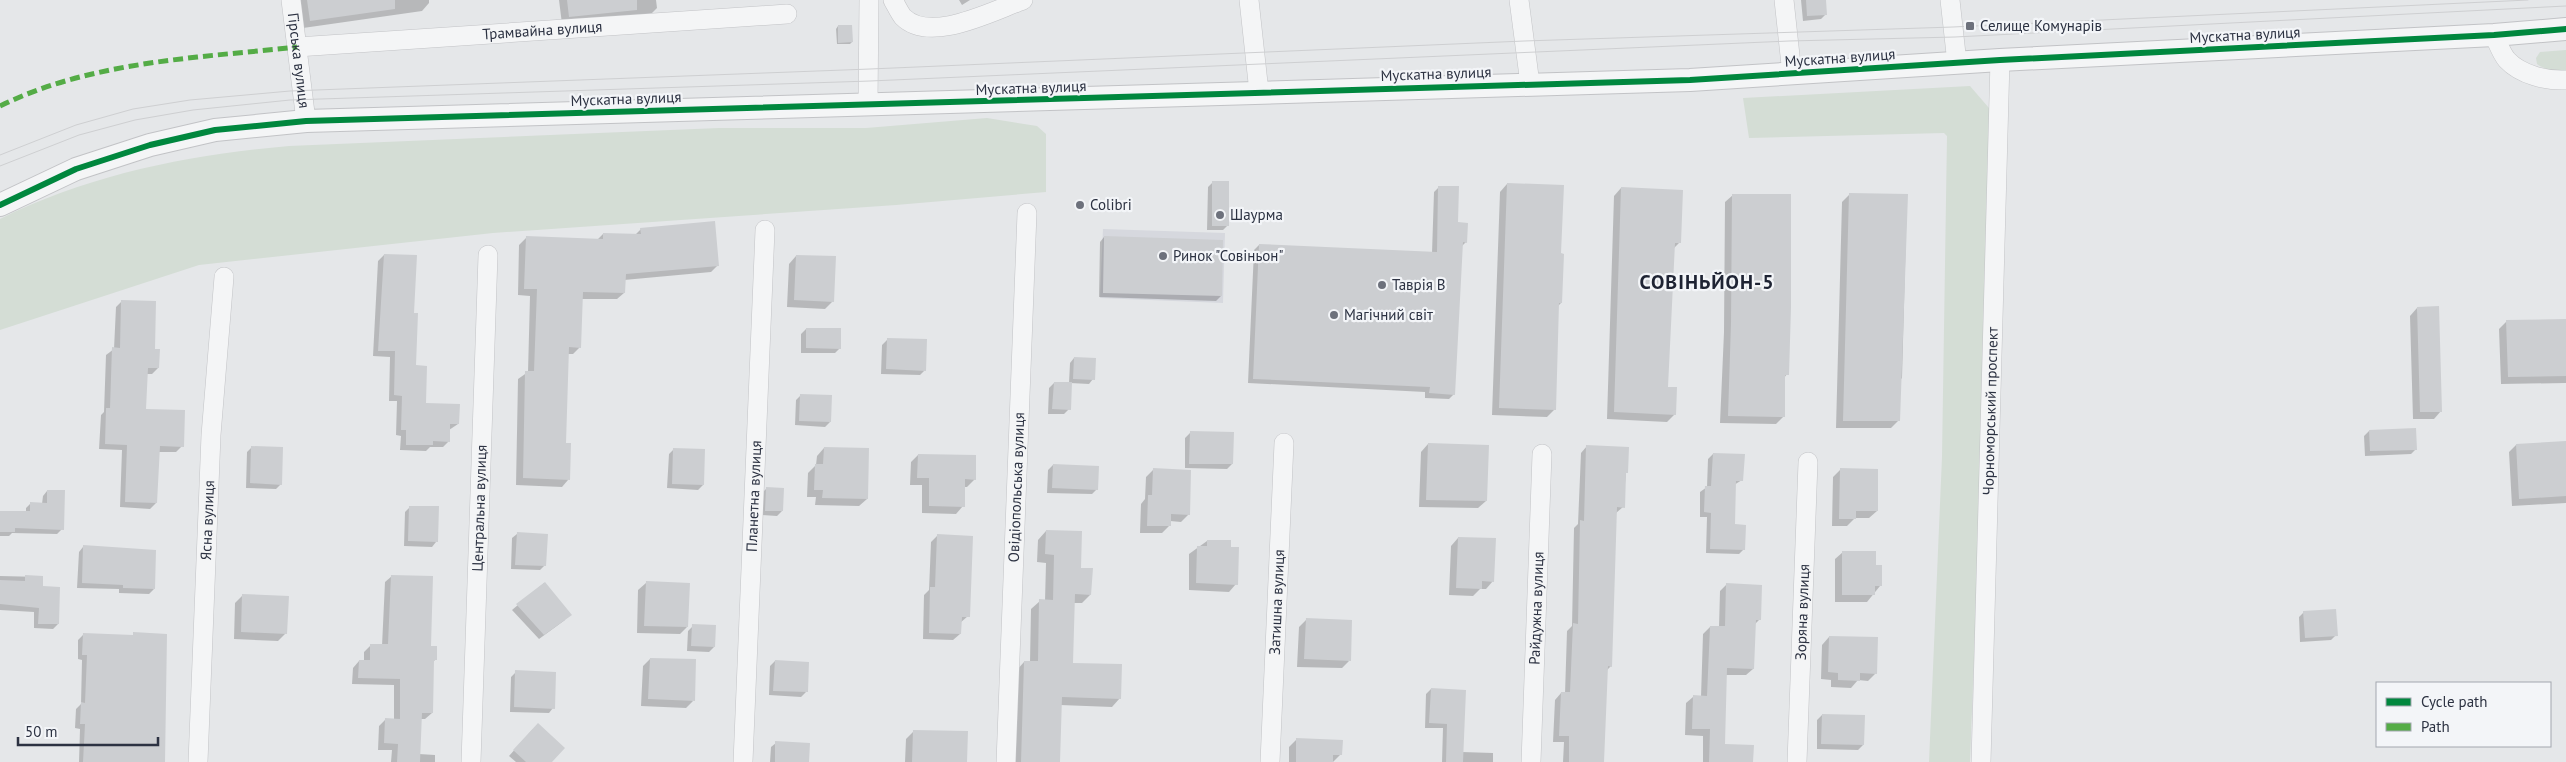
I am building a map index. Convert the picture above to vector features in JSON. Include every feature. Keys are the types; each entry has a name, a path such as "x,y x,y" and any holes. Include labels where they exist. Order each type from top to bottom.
{"street":[{"name":"Гірська вулиця","path":"291,0 306,121"},
{"path":"868,105 869,0"},
{"path":"893,0 903,17 922,28 942,28 1023,0"},
{"path":"1249,0 1259,92"},
{"path":"1519,0 1530,84"},
{"path":"1784,0 1792,74"},
{"path":"1950,0 1957,63"},
{"name":"Трамвайна вулиця","path":"297,47 787,14"},
{"name":"Мускатна вулиця","path":"0,205 76,169 150,145 215,130 306,121 1665,81 2000,60 2494,35 2566,29"},
{"path":"2494,35 2506,58 2515,67 2537,77 2566,80"},
{"name":"Чорноморський проспект","path":"1981,762 2000,60"},
{"name":"Овідіопольська вулиця","path":"1006,762 1027,213"},
{"name":"Планетна вулиця","path":"743,762 765,230"},
{"name":"Центральна вулиця","path":"471,762 488,255"},
{"name":"Ясна вулиця","path":"198,762 211,435 224,277"},
{"name":"Затишна вулиця","path":"1270,762 1284,443"},
{"name":"Райдужна вулиця","path":"1531,762 1542,454"},
{"name":"Зоряна вулиця","path":"1796,762 1808,462"}],"shaded area":[{"path":"2566,50 2566,71 2554,71 2537,64 2536,58 2540,52"},
{"path":"1970,86 1989,108 1991,139 1989,273 1970,762 1929,762 1942,457 1947,136 1944,133 1749,138 1743,98"},
{"path":"987,118 1037,126 1046,134 1046,192 896,205 493,233 199,265 0,330 0,219 34,203 105,178 178,161 289,146 719,128 866,128"},
{"name":"Ринок \"Совіньон\"","path":"1103,229 1225,233 1223,303 1100,298"}],"building":[{"path":"307,0 395,0 395,9 310,21"},
{"path":"567,0 637,0 637,10 569,17"},
{"path":"1806,0 1826,0 1827,15 1807,16"},
{"path":"838,25 852,25 853,42 838,43"},
{"path":"1212,181 1229,181 1229,226 1212,226"},
{"path":"1507,183 1564,185 1561,253 1564,254 1562,303 1559,303 1556,410 1499,408"},
{"name":"Магічний світ","path":"1438,186 1459,186 1458,222 1468,223 1467,243 1463,242 1455,395 1429,393 1430,387 1253,379 1259,244 1437,252"},
{"path":"1621,187 1683,190 1681,243 1675,243 1668,387 1677,387 1676,415 1614,412"},
{"path":"1849,193 1908,194 1900,421 1843,421"},
{"path":"1732,194 1791,194 1791,307 1789,375 1785,375 1785,417 1728,416"},
{"path":"715,221 719,266 626,274 625,293 583,292 581,348 569,347 566,443 571,443 570,480 523,478 525,371 534,371 537,289 524,289 526,236 603,239 603,233 641,234 640,228"},
{"name":"Ринок \"Совіньон\"","path":"1104,236 1223,240 1222,296 1103,293"},
{"path":"384,254 417,255 414,313 418,313 416,365 427,366 426,403 460,404 459,424 450,424 450,442 433,441 433,445 406,445 406,430 401,430 402,396 394,395 395,351 378,351"},
{"path":"796,255 836,256 834,302 794,300"},
{"path":"121,300 156,301 155,349 160,349 159,368 148,368 146,409 185,410 184,447 160,446 157,503 125,502 127,445 105,444 106,408 110,408 112,347 120,348"},
{"path":"2439,306 2442,412 2420,412 2417,307"},
{"path":"2566,319 2566,376 2508,377 2506,320"},
{"path":"806,328 841,328 841,349 806,348"},
{"path":"887,338 927,339 926,371 886,369"},
{"path":"1074,357 1096,358 1095,380 1073,379"},
{"path":"1054,382 1072,382 1071,410 1052,409"},
{"path":"800,394 832,395 831,422 799,421"},
{"path":"2416,428 2417,450 2370,451 2369,430"},
{"path":"1190,431 1234,432 1233,464 1189,464"},
{"path":"2566,441 2566,496 2519,499 2516,444"},
{"path":"1428,443 1489,445 1487,501 1426,500"},
{"path":"1586,445 1629,447 1625,508 1617,507 1612,667 1608,666 1604,762 1569,762 1569,736 1559,736 1561,692 1570,692 1573,623 1578,624 1580,520 1584,521"},
{"path":"251,446 283,447 282,485 250,483"},
{"path":"824,447 869,448 868,499 822,498 823,490 814,490 815,464 823,464"},
{"path":"673,448 705,449 704,485 672,484"},
{"path":"1713,453 1745,454 1743,481 1736,481 1735,524 1746,525 1745,550 1710,549 1711,513 1704,512 1705,486 1711,486"},
{"path":"918,454 976,455 976,480 965,479 965,507 929,506 929,478 917,478"},
{"path":"1053,464 1099,466 1098,490 1052,488"},
{"path":"1153,468 1191,470 1190,515 1171,514 1171,526 1147,526 1148,495 1152,495"},
{"path":"1840,468 1878,469 1878,511 1856,511 1856,519 1839,519"},
{"path":"766,487 784,488 783,511 765,511"},
{"path":"47,490 65,490 64,530 15,528 15,532 0,532 0,511 30,511 30,502 47,503"},
{"path":"409,506 439,506 438,542 408,541"},
{"path":"1046,530 1082,531 1081,568 1093,568 1091,595 1075,594 1073,663 1122,664 1121,699 1062,697 1060,762 1021,762 1024,661 1038,661 1039,599 1053,600 1054,555 1045,554"},
{"path":"517,532 548,534 546,566 515,565"},
{"path":"937,534 973,536 970,617 962,617 961,634 929,633 930,587 935,587"},
{"path":"1458,537 1496,538 1494,582 1482,581 1482,589 1456,588"},
{"path":"1207,540 1231,540 1231,547 1239,547 1238,585 1196,583 1197,546 1207,546"},
{"path":"83,545 156,550 155,589 123,588 123,585 82,583"},
{"path":"1842,551 1876,551 1876,565 1882,565 1882,586 1875,586 1875,595 1842,595"},
{"path":"25,575 43,576 43,586 60,587 59,624 38,624 39,608 0,604 0,580 25,581"},
{"path":"391,575 433,576 431,646 437,646 437,660 434,660 433,713 422,713 420,762 397,762 398,744 384,743 385,718 400,719 400,679 358,678 359,660 370,660 370,644 388,644"},
{"path":"646,581 690,583 688,627 644,626"},
{"path":"545,582 572,615 544,635 516,604"},
{"path":"1726,583 1762,585 1761,620 1756,620 1754,669 1727,668 1725,744 1754,745 1753,762 1709,762 1710,729 1692,729 1693,695 1707,696 1710,626 1725,626"},
{"path":"242,594 289,596 287,634 241,632"},
{"path":"2336,609 2338,636 2305,638 2303,611"},
{"path":"1306,618 1352,620 1351,661 1304,659"},
{"path":"692,624 716,625 715,647 691,646"},
{"path":"133,632 167,634 165,762 83,762 85,724 80,724 81,702 85,703 87,655 82,655 83,633 133,635"},
{"path":"1829,636 1878,637 1877,674 1860,673 1860,681 1838,680 1838,673 1828,672"},
{"path":"650,658 696,659 695,701 648,699"},
{"path":"775,660 809,662 808,692 773,691"},
{"path":"515,670 556,672 555,709 514,707"},
{"path":"1431,688 1466,690 1463,762 1446,762 1447,724 1429,723"},
{"path":"1822,714 1865,715 1864,745 1821,744"},
{"path":"538,723 565,748 552,762 526,762 513,750"},
{"path":"913,730 968,731 967,762 912,762"},
{"path":"1296,738 1343,740 1342,755 1333,755 1333,762 1296,762"},
{"path":"775,741 810,743 809,762 775,762"}],"tram line":[{"path":"0,155 76,125 133,109 190,100 290,91 1524,41 1953,27 2528,0"},
{"path":"0,166 79,135 135,120 193,110 290,100 870,81 1789,41 1955,37 2566,6"}],"marked path":[{"path":"0,106 35,91 71,79 108,70 183,59 297,47"}],"cycle path":[{"path":"0,205 76,169 150,145 215,130 306,121 1690,80 2000,60 2494,35 2566,29"}],"place":[{"name":"Селище Комунарів","path":"1970,26"},
{"name":"Colibri","path":"1080,205"},
{"name":"Шаурма","path":"1220,215"},
{"name":"Ринок \"Совіньон\"","path":"1163,256"},
{"name":"Таврія В","path":"1382,285"},
{"name":"Магічний світ","path":"1334,315"}],"district":[{"name":"СОВІНЬЙОН-5","path":"1707,282"}]}
